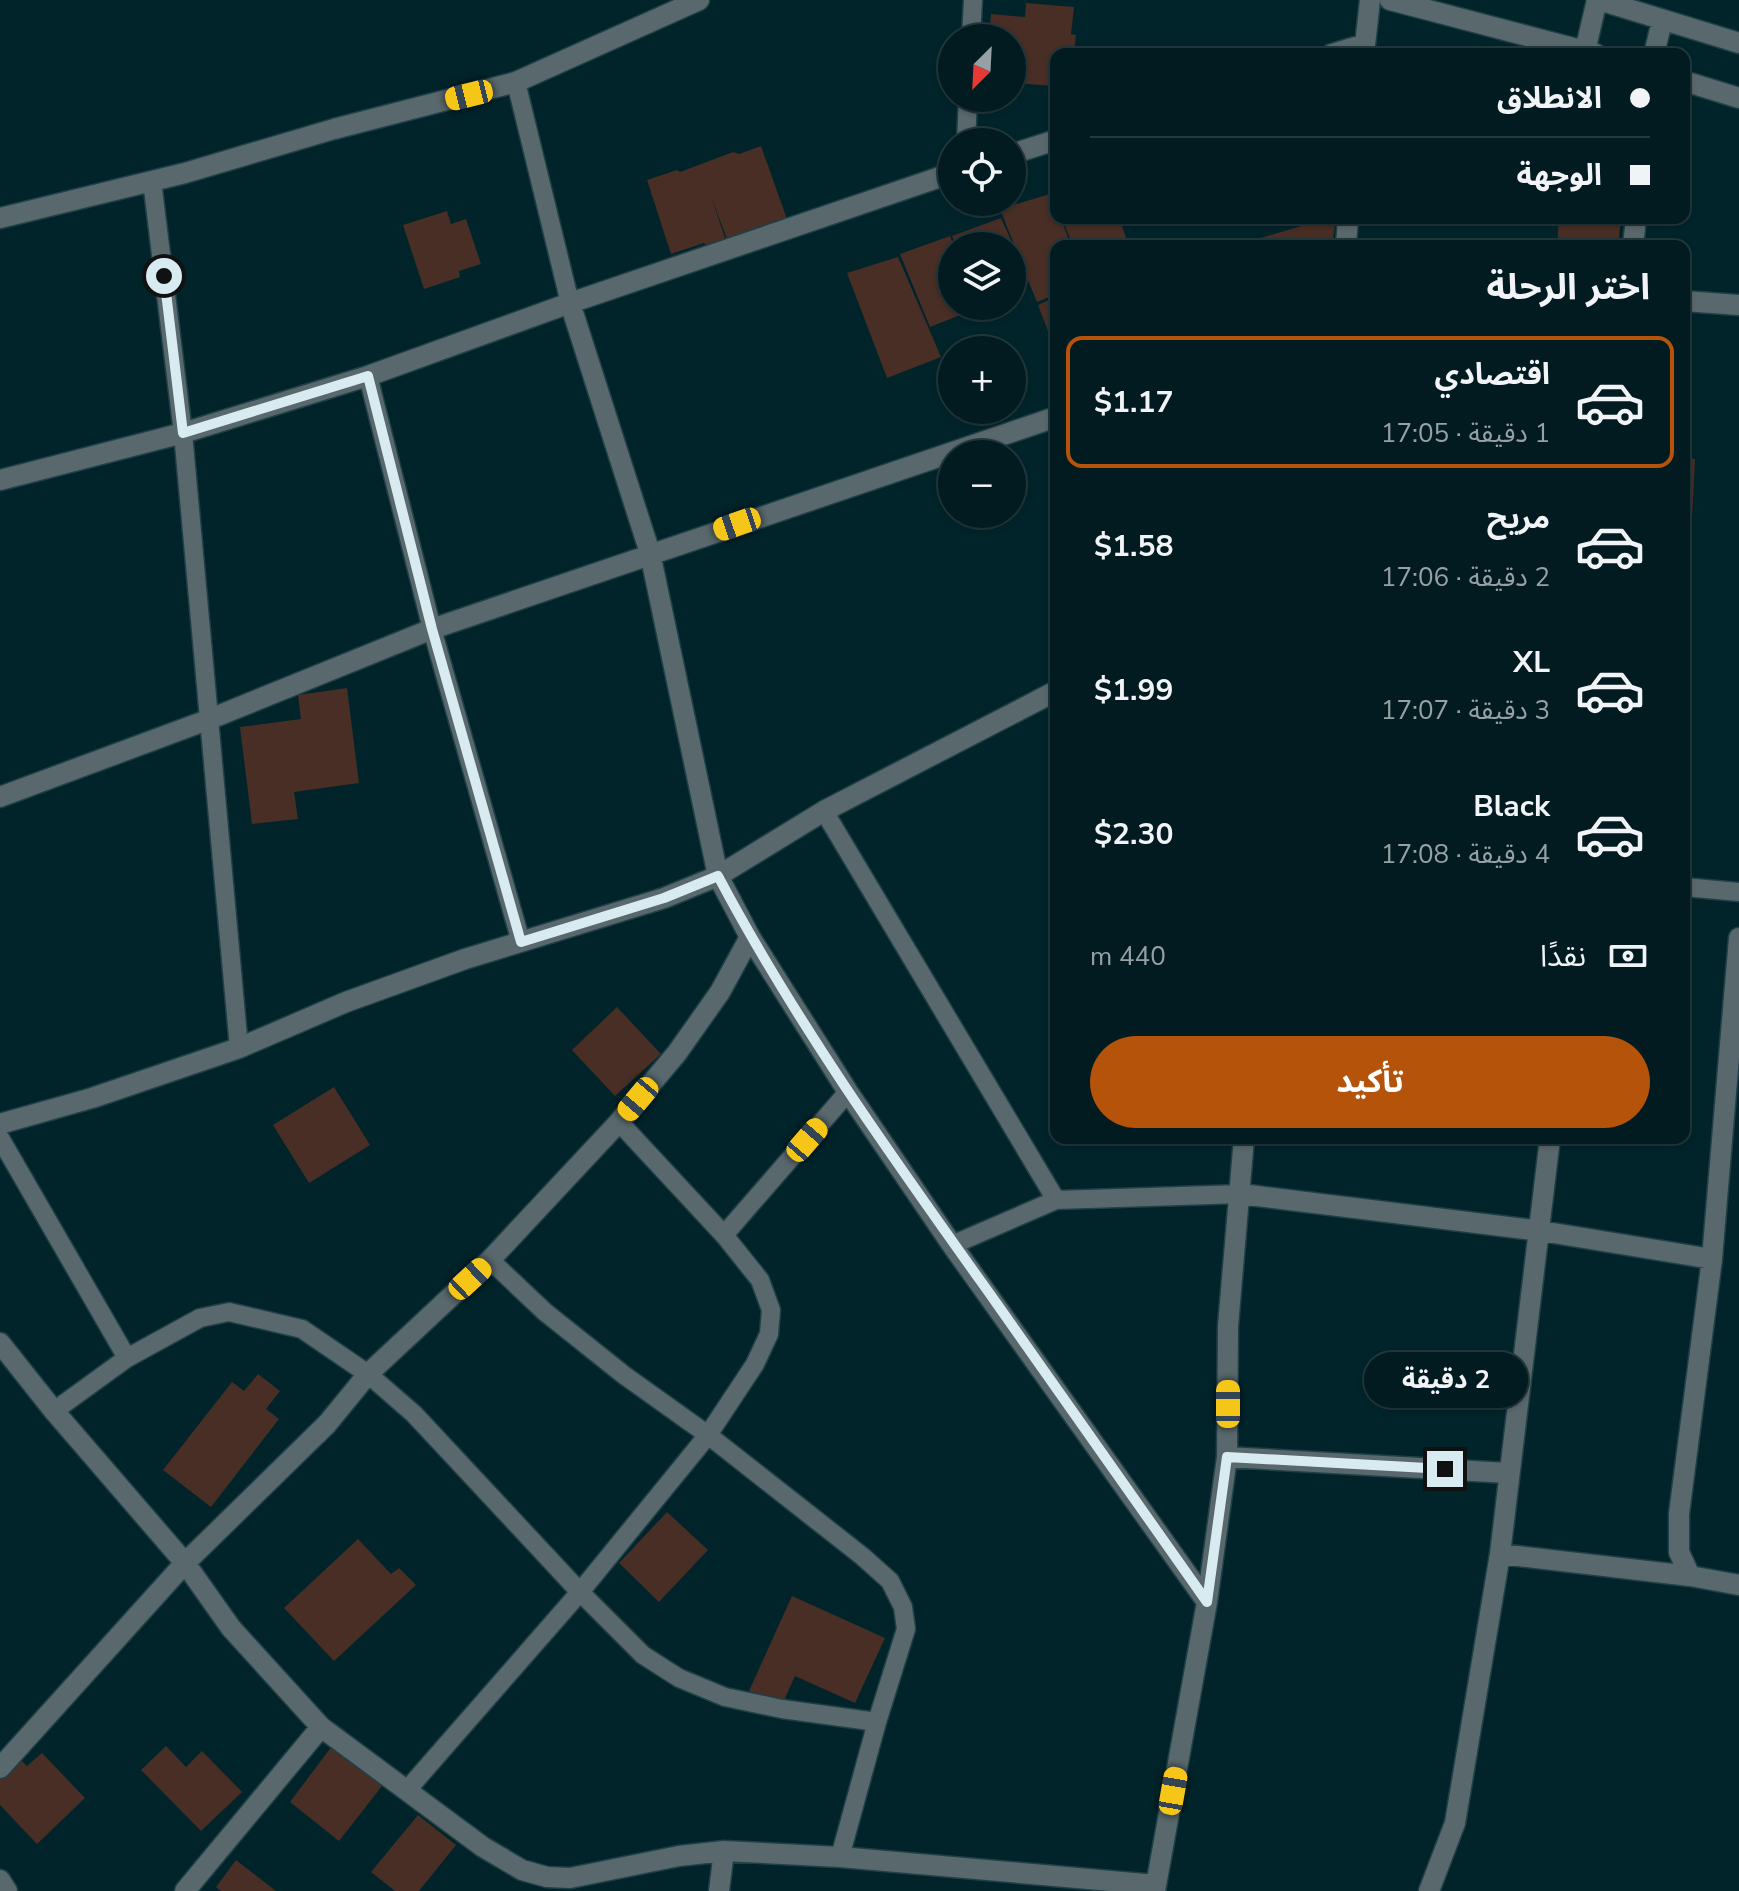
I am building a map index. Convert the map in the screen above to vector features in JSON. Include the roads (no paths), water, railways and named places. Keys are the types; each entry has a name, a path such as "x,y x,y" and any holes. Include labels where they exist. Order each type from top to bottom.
{"street":[{"path":"0,218 152,181 516,82 699,0"},
{"path":"1364,48 1370,0"},
{"path":"1390,0 1575,48"},
{"path":"1591,48 1598,0 1739,43"},
{"path":"1655,48 1662,21"},
{"path":"1690,83 1739,98"},
{"path":"1026,150 1050,142"},
{"path":"0,480 183,433 368,376 570,303 938,178"},
{"path":"1690,301 1739,305"},
{"path":"570,303 650,553 718,876 750,937 848,1092 952,1245 1207,1602"},
{"path":"0,797 210,719 432,629 1050,419"},
{"path":"0,1124 92,1098 239,1048 361,997 465,959 664,898 718,876 824,811 1050,694"},
{"path":"0,1768 185,1563 327,1424 368,1374 490,1260 619,1122 695,1029 720,992 750,937"},
{"path":"1690,1576 1679,1552 1679,1514 1712,1259 1739,938"},
{"path":"0,1343 54,1411 185,1563 231,1628 321,1727 483,1847 522,1870 547,1877 570,1878 679,1856 724,1851 840,1857 1155,1888 1207,1602 1227,1457 1228,1326 1244,1144"},
{"path":"1429,1891 1455,1823 1500,1554 1549,1144"},
{"path":"1241,1194 1541,1231 1712,1259"},
{"path":"1227,1457 1508,1473"},
{"path":"1500,1554 1690,1576 1739,1585"},
{"path":"185,1891 321,1727"},
{"path":"719,1891 724,1851"},
{"path":"0,1880 7,1891"}],"lane":[{"path":"972,24 973,0"},
{"path":"516,82 570,303"},
{"path":"152,181 183,433 239,1048"},
{"path":"368,376 432,629 521,942"},
{"path":"824,811 1056,1200"},
{"path":"1690,888 1739,892"},
{"path":"724,1235 848,1092"},
{"path":"407,1790 580,1592 708,1435 755,1364 769,1334 771,1310 760,1280 724,1235 619,1122"},
{"path":"0,1138 127,1358"},
{"path":"952,1245 1056,1200 1241,1194"},
{"path":"490,1260 556,1321 708,1435 890,1581 903,1607 906,1629 840,1857"},
{"path":"54,1411 127,1358 200,1318 229,1312 302,1329 368,1374 414,1414 643,1655 679,1678 725,1697 782,1709 877,1722"}]}
